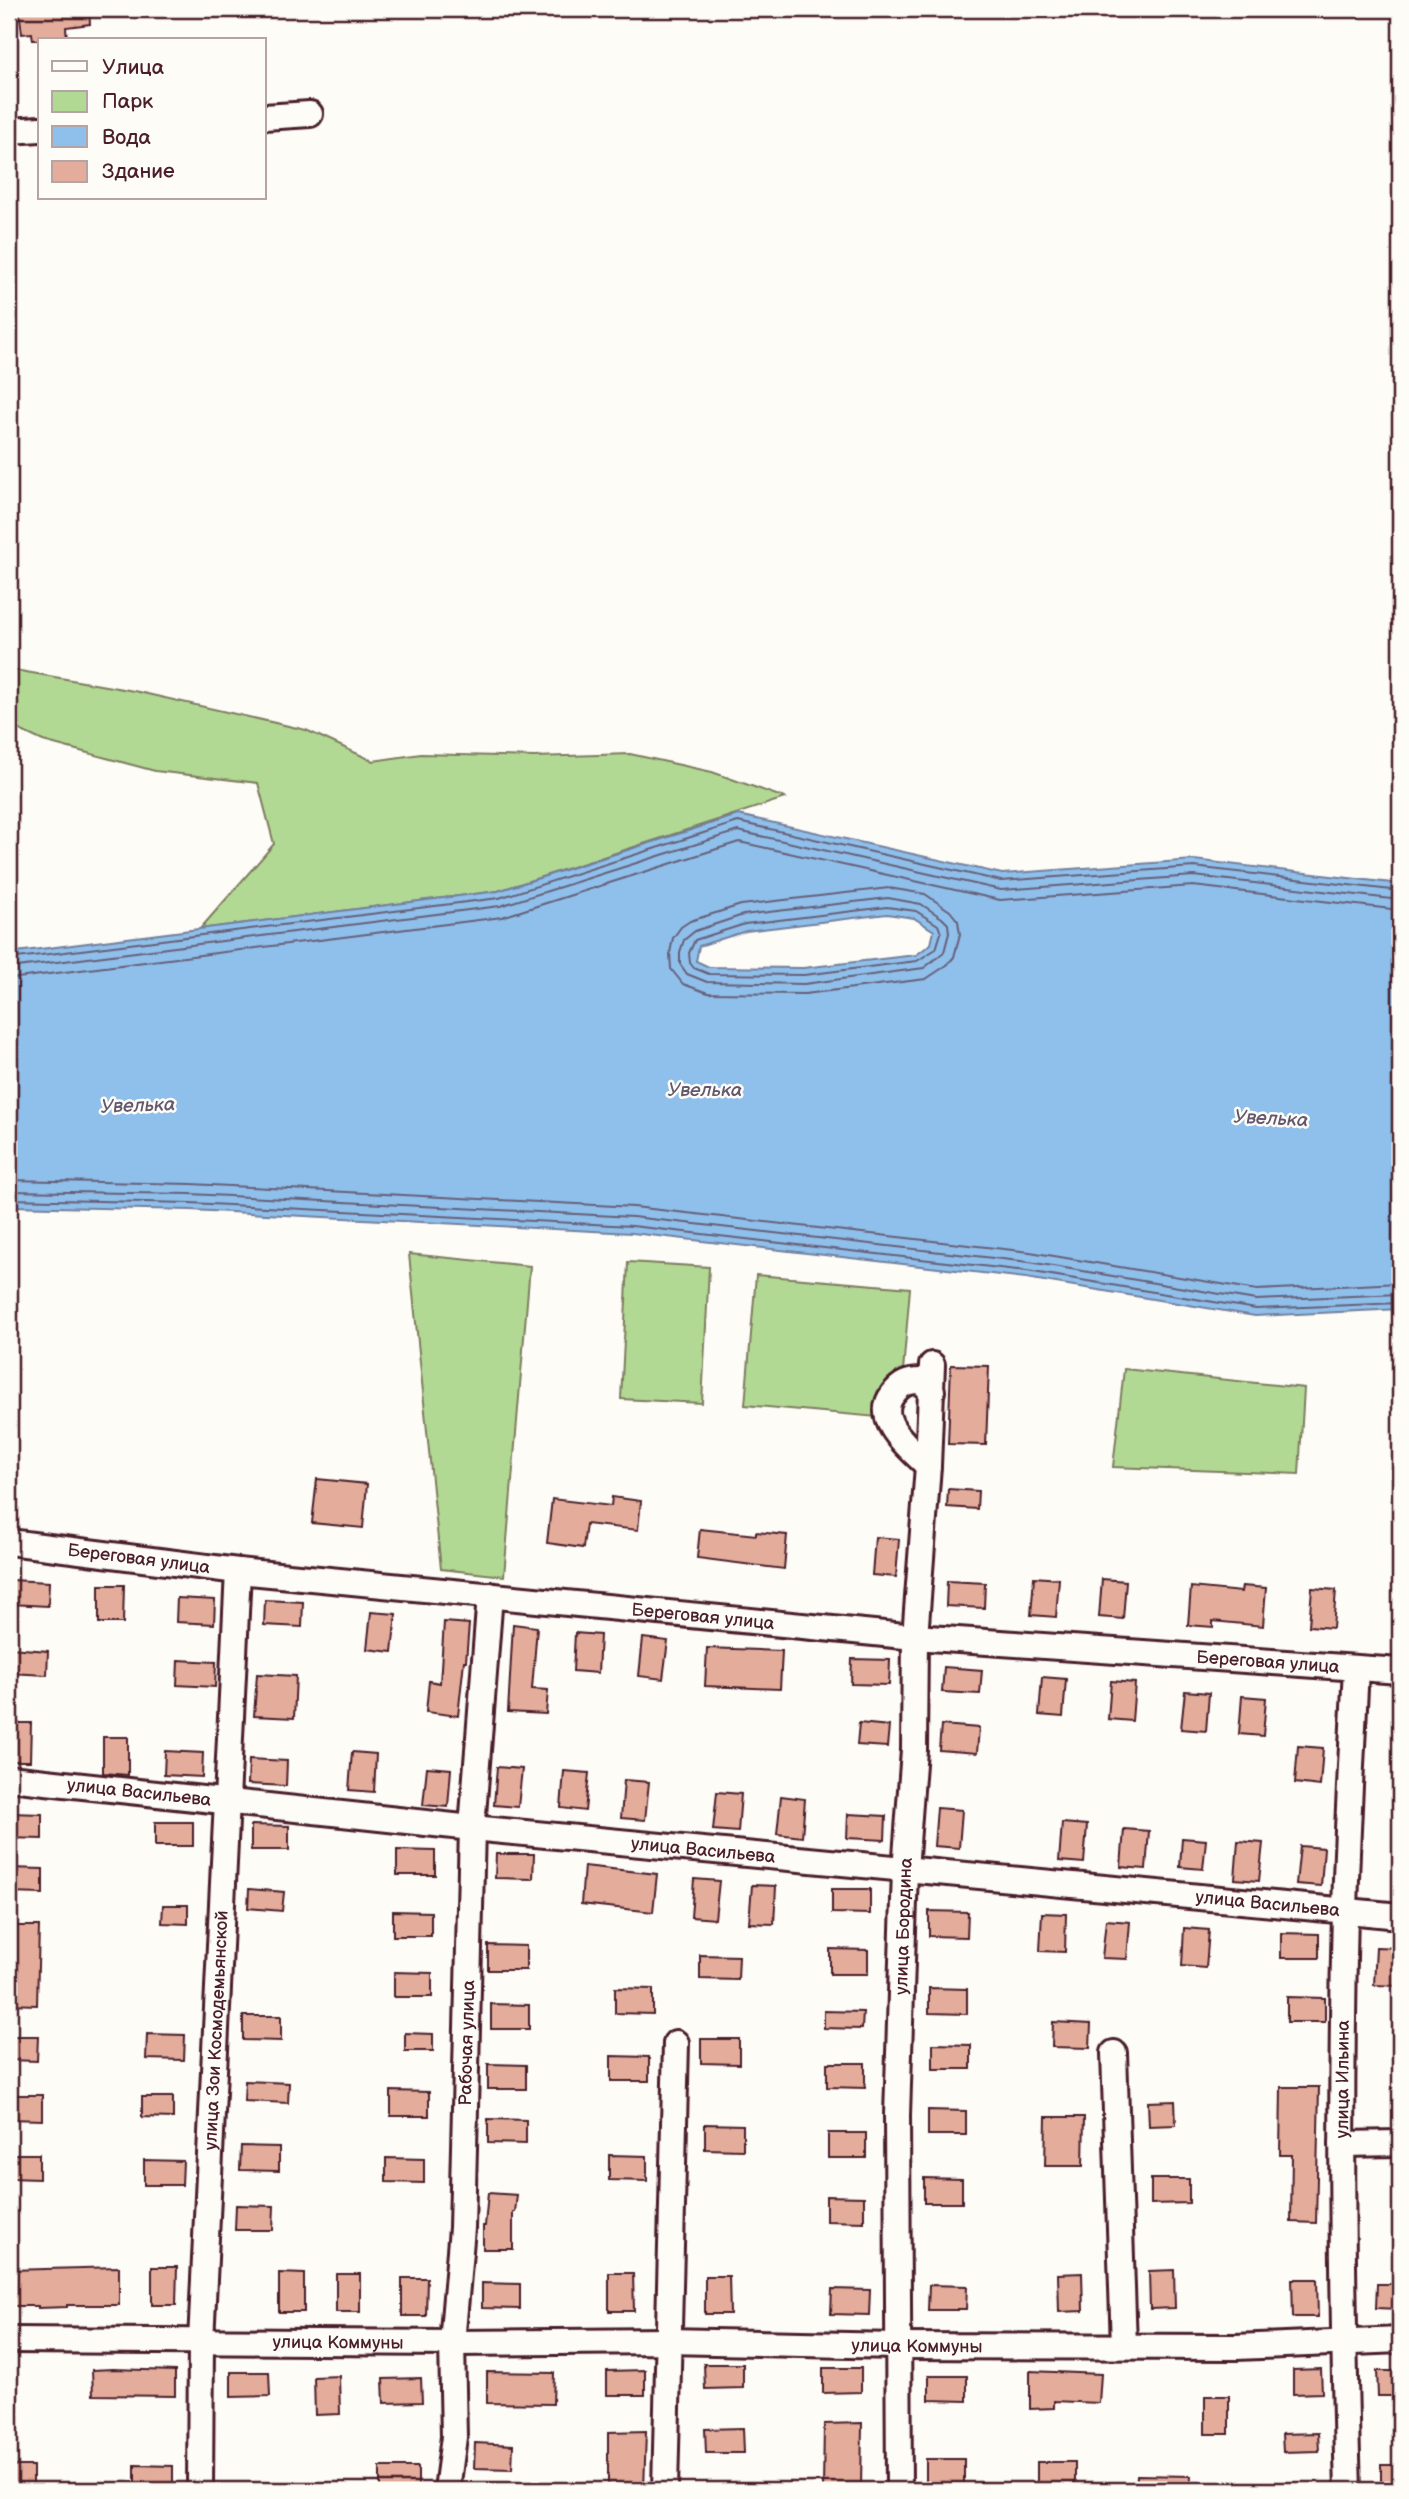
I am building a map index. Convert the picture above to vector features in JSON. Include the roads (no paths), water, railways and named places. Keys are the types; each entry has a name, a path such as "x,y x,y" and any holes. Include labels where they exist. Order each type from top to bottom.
{"street":[{"path":"266,117 310,114"},
{"path":"9,131 38,129"},
{"name":"улица Бородина","path":"899,2490 897,2115 905,1870 914,1750 915,1637 928,1466 932,1365"},
{"path":"928,1466 902,1441 886,1413 889,1398 901,1384 921,1381 932,1391"},
{"name":"Береговая улица","path":"9,1542 239,1571 915,1637 1400,1671"},
{"name":"улица Зои Космодемьянской","path":"200,2490 201,2342 239,1571"},
{"name":"Рабочая улица","path":"447,2490 454,2437 452,2343 462,2228 472,1828 490,1595"},
{"name":"улица Ильина","path":"1348,2490 1343,2343 1342,2144 1345,1911 1356,1668"},
{"name":"улица Васильева","path":"9,1778 472,1828 1400,1916"},
{"path":"665,2490 676,2043"},
{"path":"1114,2053 1124,2346"},
{"path":"1342,2144 1400,2143"},
{"name":"улица Коммуны","path":"9,2340 452,2343 667,2341 897,2346 1236,2347 1400,2340"}],"water":[{"name":"Увелька","path":"738,815 1002,874 1194,860 1400,884 1400,1309 1255,1316 1026,1278 632,1233 190,1210 9,1206 9,953 498,891","holes":["887,914 914,918 934,931 931,944 916,955 803,968 709,967 696,961 699,946 746,931"]}]}
